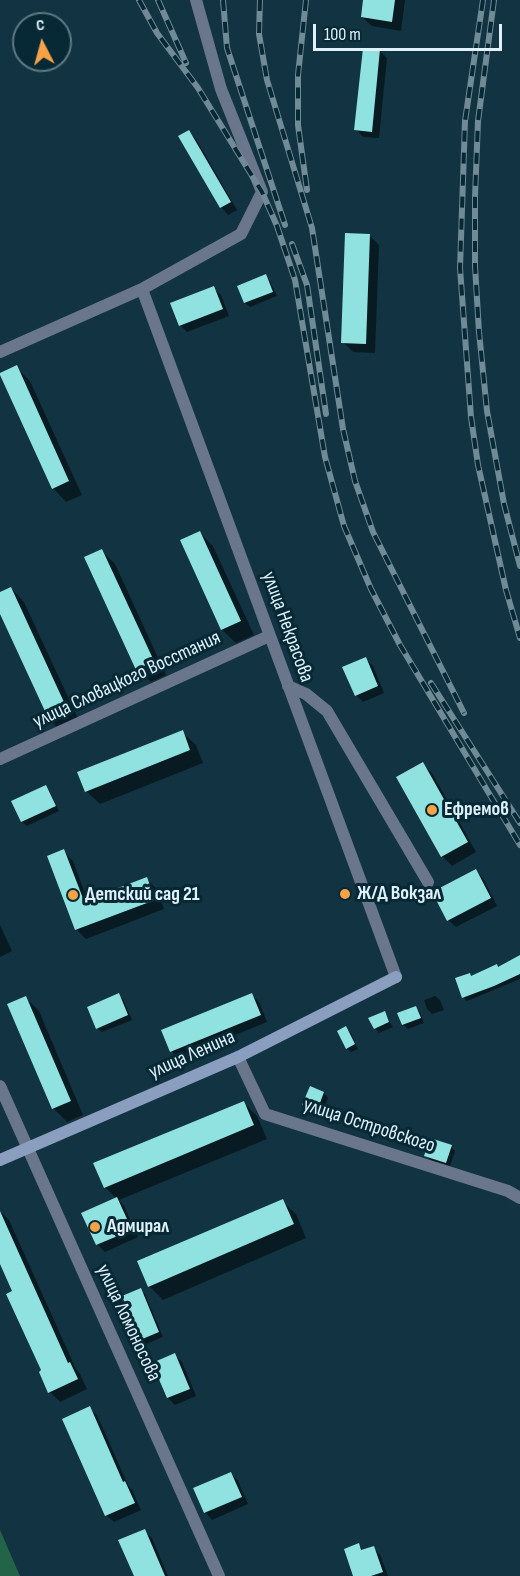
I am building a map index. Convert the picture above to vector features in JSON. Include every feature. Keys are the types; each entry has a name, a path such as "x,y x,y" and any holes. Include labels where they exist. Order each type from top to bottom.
{"main road":[{"name":"улица Ленина","path":"0,1160 238,1057 396,977"}],"street":[{"path":"0,352 142,289 241,234 262,192 221,89 196,0"},
{"name":"улица Некрасова","path":"142,289 396,977"},
{"name":"улица Словацкого Восстания","path":"0,759 269,636"},
{"path":"288,686 306,694 327,711 428,882"},
{"name":"улица Островского","path":"238,1057 265,1114 508,1191 520,1198"},
{"name":"улица Ломоносова","path":"0,1086 26,1149 155,1429 219,1576"}],"green space":[{"path":"0,1530 20,1576 0,1576"}],"building":[{"path":"363,0 395,0 392,22 361,17"},
{"path":"363,48 380,49 372,132 354,130"},
{"path":"189,130 231,202 220,208 178,136"},
{"path":"345,233 370,234 366,344 341,343"},
{"path":"266,274 273,292 244,303 237,286"},
{"path":"214,286 223,309 179,326 170,303"},
{"path":"17,365 69,481 52,489 0,375"},
{"path":"200,531 241,621 221,630 180,540"},
{"path":"102,549 154,661 136,670 84,557"},
{"path":"11,587 69,713 50,722 0,614 0,592"},
{"path":"366,657 378,686 355,696 342,667"},
{"path":"183,730 190,750 85,792 77,772"},
{"name":"Ефремов","path":"423,762 468,842 441,857 396,777"},
{"path":"46,785 56,806 21,822 11,801"},
{"path":"64,849 84,901 147,877 155,900 75,930 47,856"},
{"path":"476,869 491,898 447,921 432,892"},
{"path":"520,955 520,974 462,998 455,978 470,973 471,976 497,964 498,967"},
{"path":"119,993 128,1015 96,1029 87,1007"},
{"path":"252,993 261,1015 170,1052 161,1030"},
{"path":"26,996 71,1101 52,1109 7,1004"},
{"path":"416,1006 421,1018 402,1025 397,1013"},
{"path":"385,1011 389,1022 374,1029 368,1018"},
{"path":"346,1026 355,1044 346,1049 337,1031"},
{"path":"310,1086 324,1092 317,1111 302,1105"},
{"path":"244,1101 254,1125 104,1188 93,1163"},
{"path":"430,1138 452,1145 446,1163 424,1156"},
{"path":"117,1197 132,1230 96,1245 81,1213"},
{"path":"283,1199 294,1224 148,1287 137,1261"},
{"path":"0,1211 68,1363 70,1362 78,1379 48,1393 39,1372 41,1370 6,1294 12,1291 0,1264"},
{"path":"141,1288 159,1332 140,1340 122,1296"},
{"path":"175,1353 190,1389 167,1398 152,1363"},
{"path":"90,1406 123,1482 125,1481 135,1503 105,1516 62,1419"},
{"path":"231,1472 242,1497 204,1513 193,1488"},
{"path":"145,1529 165,1576 134,1576 118,1540"},
{"path":"359,1543 361,1550 374,1546 383,1572 371,1576 353,1576 344,1549"}],"railway":[{"path":"139,0 157,33 198,88 262,192 277,226 295,280 325,457 344,526 371,589 400,645 520,845"},
{"path":"158,0 186,63"},
{"path":"223,0 227,48 285,225"},
{"path":"260,0 259,34 267,80 312,228 343,429 355,481 373,532 464,713"},
{"path":"306,0 298,75 298,125 307,190"},
{"path":"483,0 465,121 460,268 471,417 478,465 506,590 520,638"},
{"path":"494,0 478,121 475,266 487,411 504,504 520,566"},
{"path":"292,244 307,285 326,414"},
{"path":"431,683 520,823"}],"place":[{"name":"Ефремов","path":"432,810"},
{"name":"Ж/Д Вокзал","path":"345,894"},
{"name":"Детский сад 21","path":"73,895"},
{"name":"Адмирал","path":"95,1227"}]}
